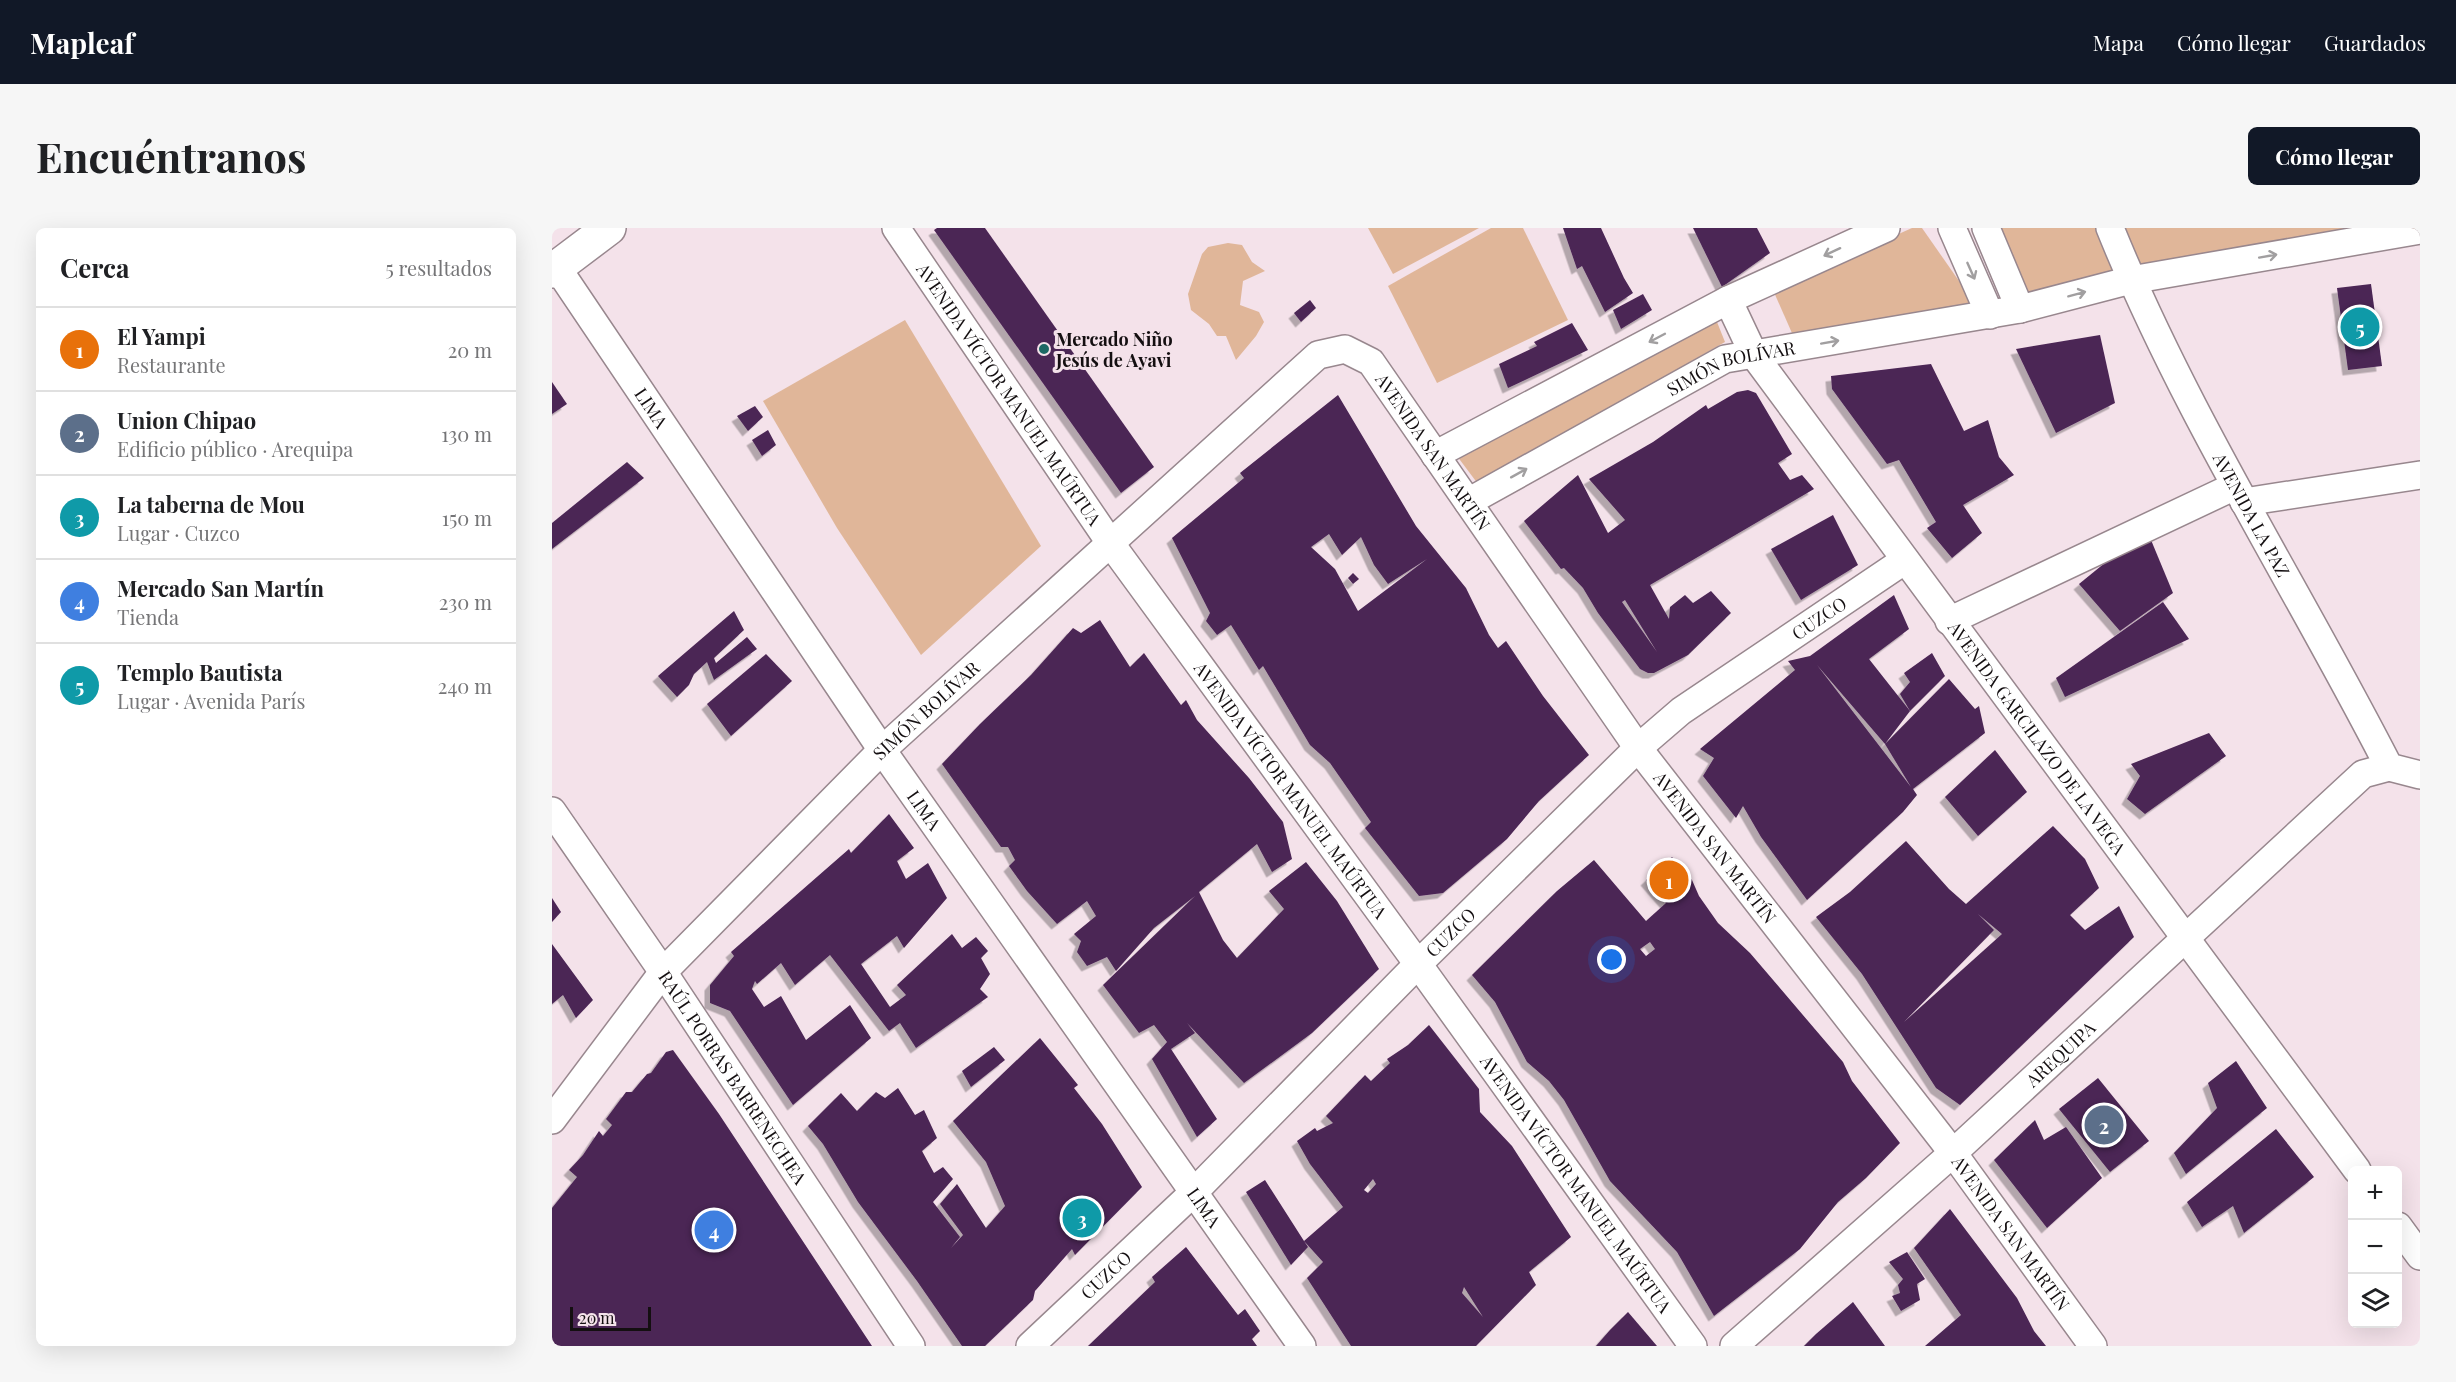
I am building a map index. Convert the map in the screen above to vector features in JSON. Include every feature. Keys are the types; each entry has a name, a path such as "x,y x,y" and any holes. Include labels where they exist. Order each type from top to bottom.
{"main road":[{"path":"554,268 609,228"}],"street":[{"name":"AVENIDA VÍCTOR MANUEL MAÚRTUA","path":"896,228 1111,544 1693,1346"},
{"path":"1435,455 1728,300 1886,228"},
{"path":"1952,228 1990,315"},
{"path":"1986,228 2020,309"},
{"name":"AVENIDA LA PAZ","path":"2110,228 2131,280 2239,494 2389,766"},
{"name":"SIMÓN BOLÍVAR","path":"1468,502 1725,359 1990,315 2131,280 2420,230"},
{"name":"LIMA","path":"554,268 882,750 1302,1346"},
{"name":"AVENIDA GARCILAZO DE LA VEGA","path":"1728,300 1754,355 2354,1166"},
{"name":"SIMÓN BOLÍVAR","path":"552,1120 663,972 882,750 1318,355 1345,349"},
{"name":"AVENIDA SAN MARTÍN","path":"1345,349 1371,362 1638,748 1953,1154 2093,1346"},
{"path":"1949,621 2239,494 2420,475"},
{"name":"CUZCO","path":"1030,1346 1194,1192 1418,964 1638,748 1681,711 1905,560"},
{"path":"2389,766 2420,775"},
{"name":"AREQUIPA","path":"1734,1346 1953,1154 2363,774 2389,766"},
{"name":"RAÚL PORRAS BARRENECHEA","path":"552,811 663,972 912,1346"},
{"path":"2402,1233 2420,1256"}],"shaded area":[{"path":"1368,228 1479,228 1393,274"},
{"path":"1491,228 1523,228 1568,320 1437,383 1388,286"},
{"path":"1912,228 1922,228 1973,301 1945,312 1795,340 1773,290"},
{"path":"1986,228 2420,228 2020,309"},
{"path":"1228,243 1242,245 1252,262 1265,271 1243,281 1240,305 1259,312 1264,322 1256,336 1236,360 1226,336 1217,336 1209,324 1191,310 1188,294 1202,254 1208,247"},
{"path":"1715,317 1725,342 1478,484 1457,456"},
{"path":"905,320 1041,546 921,655 837,528 763,401"}],"building":[{"name":"Mercado Niño Jesús de Ayavi","path":"937,228 985,228 1154,467 1121,493 934,230"},
{"path":"1563,228 1601,228 1633,293 1605,312 1582,266 1577,269"},
{"path":"1693,228 1757,228 1770,253 1722,287"},
{"path":"2371,284 2382,366 2348,370 2337,288"},
{"path":"1643,294 1652,310 1621,329 1613,310"},
{"path":"1310,300 1316,308 1301,322 1294,313"},
{"path":"1572,323 1588,350 1508,388 1499,364 1537,346 1534,342"},
{"path":"2100,335 2115,403 2056,433 2016,349"},
{"path":"1931,364 1964,431 1988,420 1999,457 2014,475 1963,505 1982,533 1952,558 1927,528 1936,522 1899,460 1887,464 1832,389 1831,376"},
{"path":"552,382 567,404 552,414"},
{"path":"1748,390 1756,393 1792,454 1778,463 1790,480 1802,475 1814,489 1650,585 1669,619 1670,607 1685,595 1693,603 1711,591 1731,613 1688,655 1654,673 1648,673 1640,669 1598,613 1583,588 1564,568 1561,569 1524,521 1578,475 1608,533 1625,520 1589,479 1653,442 1706,405 1708,409 1737,392","holes":["1625,600 1657,652 1622,602"]},
{"path":"1338,395 1416,526 1466,588 1489,635 1498,648 1506,641 1543,696 1589,755 1539,801 1507,839 1443,893 1419,896 1365,828 1371,822 1330,763 1310,745 1263,666 1259,670 1231,625 1217,635 1206,621 1210,613 1172,538 1244,478 1240,473","holes":["1329,534 1342,555 1361,537 1374,565 1388,584 1427,559 1358,611 1335,569 1311,547"]},
{"path":"755,406 763,417 748,431 737,416"},
{"path":"768,430 776,445 762,456 752,440"},
{"path":"627,462 644,478 552,549 552,523"},
{"path":"1833,515 1858,565 1801,600 1771,549"},
{"path":"2151,540 2173,593 2120,631 2079,584 2106,562"},
{"path":"1353,573 1359,579 1353,584 1348,578"},
{"path":"1894,595 1909,629 1869,659 1910,711 1885,744 1949,679 1975,709 1979,706 1985,733 1913,789 1917,795 1903,812 1807,900 1761,837 1743,806 1736,818 1703,776 1714,758 1700,749 1795,670 1788,661 1810,656","holes":["1817,665 1885,744 1911,787"]},
{"path":"2163,602 2189,639 2065,697 2056,678"},
{"path":"734,611 744,630 714,658 716,663 747,637 757,649 714,680 707,662 694,674 689,685 677,697 658,676"},
{"path":"1100,620 1130,667 1144,653 1181,705 1186,700 1197,720 1249,778 1283,822 1292,859 1272,872 1257,844 1199,892 1223,940 1237,958 1284,909 1269,891 1306,862 1337,901 1379,969 1312,1033 1244,1083 1187,1023 1195,1033 1171,1049 1217,1119 1197,1137 1152,1059 1167,1042 1154,1025 1139,1033 1103,985 1195,896 1154,928 1116,971 1107,957 1087,966 1077,952 1081,941 1074,934 1096,916 1087,901 1057,924 1027,891 1009,866 1015,860 1008,847 1001,847 942,764 1031,675 1073,628 1081,633"},
{"path":"1932,653 1945,676 1910,711 1900,694 1910,682 1904,673"},
{"path":"766,654 792,681 731,736 707,704"},
{"path":"2209,733 2226,756 2145,814 2127,799 2140,776 2131,764"},
{"path":"1995,750 2027,792 1978,836 1945,797"},
{"path":"889,814 914,848 897,861 906,879 928,863 947,898 904,948 897,936 861,964 890,1007 906,995 897,985 952,934 962,948 976,937 988,951 981,958 990,974 980,989 988,997 916,1048 900,1023 889,1031 830,955 795,985 781,963 757,984 755,981 752,989 764,1007 781,996 806,1040 850,1005 871,1038 793,1105 730,1011 710,1003 710,985 734,956 731,952 849,849 851,853"},
{"path":"2053,826 2085,859 2099,888 2070,915 2085,930 2119,906 2134,937 1960,1105 1936,1088 1862,974 1816,917 1850,892 1906,841 1949,889 1966,904","holes":["1978,914 2002,934 1904,1022 1994,930"]},
{"path":"1672,857 1692,880 1699,896 1718,923 1750,953 1843,1062 1852,1081 1900,1143 1866,1178 1838,1202 1800,1249 1714,1316 1677,1252 1610,1181 1564,1100 1549,1081 1527,1062 1495,1002 1472,975 1557,891 1594,860 1646,921 1666,903 1646,880","holes":["1650,942 1655,949 1646,956 1640,949"]},
{"path":"552,898 561,912 552,922"},
{"path":"552,944 593,1000 576,1018 563,995 552,1004"},
{"path":"1429,1025 1479,1089 1480,1112 1512,1146 1571,1237 1529,1272 1536,1285 1476,1346 1351,1346 1307,1278 1323,1262 1304,1241 1343,1207 1310,1164 1297,1141 1315,1128 1317,1131 1333,1123 1326,1116 1365,1075 1371,1081 1390,1063 1387,1059 1408,1045","holes":["1373,1179 1376,1184 1368,1193 1364,1190","1464,1287 1483,1317 1462,1293"]},
{"path":"1040,1038 1078,1085 1074,1088 1102,1124 1142,1187 1075,1255 1072,1249 1035,1291 1033,1300 985,1346 962,1346 858,1202 823,1144 808,1126 841,1093 857,1111 876,1092 885,1098 898,1088 915,1115 924,1110 937,1138 922,1151 934,1173 943,1167 953,1179 933,1202 960,1237 951,1248 963,1235 940,1204 957,1184 986,1228 1005,1206 986,1162 953,1121"},
{"path":"994,1047 1005,1060 971,1087 962,1071"},
{"path":"673,1050 719,1114 872,1346 552,1346 552,1208 577,1177 569,1170 583,1155 599,1131 603,1136 612,1125 606,1119 626,1092 632,1092 647,1074 651,1073 666,1052"},
{"path":"2236,1061 2267,1108 2186,1174 2174,1153 2217,1108 2208,1083"},
{"path":"2098,1078 2149,1141 2110,1172 2059,1109"},
{"path":"2035,1120 2044,1140 2066,1127 2102,1178 2047,1228 1994,1160"},
{"path":"2276,1129 2314,1177 2244,1233 2233,1206 2202,1227 2187,1202"},
{"path":"1265,1180 1308,1247 1291,1265 1246,1192"},
{"path":"1950,1209 2017,1298 2034,1331 2046,1346 1925,1346 1961,1315 1914,1248"},
{"path":"1186,1247 1238,1315 1245,1309 1260,1331 1252,1339 1257,1346 1088,1346 1155,1282 1152,1277"},
{"path":"1907,1252 1925,1279 1917,1284 1920,1300 1901,1311 1892,1296 1900,1293 1898,1285 1903,1279 1889,1262"},
{"path":"1853,1302 1885,1346 1804,1346 1816,1334"},
{"path":"1628,1312 1657,1346 1596,1346 1610,1330"}],"place":[{"name":"Templo Bautista","path":"2360,327"},
{"name":"Mercado Niño Jesús de Ayavi","path":"1044,349"},
{"name":"El Yampi","path":"1669,880"},
{"name":"Union Chipao","path":"2104,1125"},
{"name":"La taberna de Mou","path":"1082,1218"},
{"name":"Mercado San Martín","path":"714,1230"}]}
